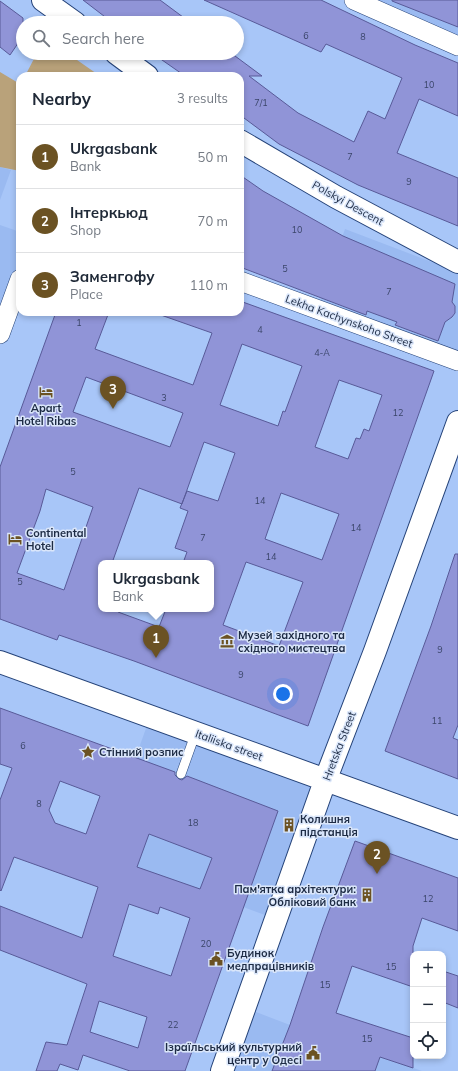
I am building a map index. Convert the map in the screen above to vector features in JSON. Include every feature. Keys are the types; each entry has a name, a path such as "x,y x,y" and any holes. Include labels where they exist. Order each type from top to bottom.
{"street":[{"path":"43,0 65,16"},
{"path":"354,0 458,46"},
{"path":"125,60 142,72"},
{"name":"Polskyi Descent","path":"244,143 336,197 458,262"},
{"name":"Lekha Kachynskoho Street","path":"244,282 458,361"},
{"path":"0,334 16,290"},
{"name":"Hretska Street","path":"222,1071 326,781 375,652 458,422"},
{"name":"Italiiska street","path":"0,662 458,828"}],"lane":[{"path":"181,774 196,732"}],"shaded area":[{"path":"355,0 458,0 458,45"},
{"path":"33,60 77,60 94,72 27,72"},
{"path":"0,72 16,82 16,170 0,167"},
{"path":"0,167 11,170 0,200"},
{"path":"0,225 16,231 16,283 0,326"},
{"path":"345,229 458,272 458,358 317,309"},
{"path":"149,720 324,781 273,918 101,854"},
{"path":"248,1009 290,1025 422,1071 226,1071"}],"building":[{"path":"83,0 160,0 182,16 104,16"},
{"path":"204,0 321,0 415,45 458,63 458,116 419,99 397,153 458,178 458,226 358,185 279,144 244,118 244,72 179,72 162,60 240,60 262,76 249,76 298,113 354,142 368,111 385,119 402,78 326,44 321,52 244,18 244,16 240,16"},
{"path":"458,0 458,27 392,1"},
{"path":"0,1 20,16 16,16 16,46 10,55 0,47"},
{"path":"244,178 263,191 343,236 455,284 452,302 455,306 455,313 445,322 438,341 395,325 397,322 367,311 366,315 244,269"},
{"path":"244,302 434,371 308,726 134,661 59,635 57,640 0,619 0,467 55,316 107,316 95,349 193,385 212,333 164,316 244,316","holes":["242,344 302,366 285,412 283,411 278,426 220,405","86,377 183,413 170,447 73,412","339,380 382,395 369,431 364,429 360,439 356,438 348,459 315,447","204,442 235,453 218,501 187,491 184,498","139,488 182,504 180,508 188,511 175,548 187,552 184,560 214,560 214,612 165,612 159,627 118,612 98,612 98,560 113,560","46,489 93,507 64,590 17,573 40,511","281,493 339,514 322,560 265,539","246,562 303,582 279,646 223,625"]},
{"path":"455,554 458,554 458,725 453,738 458,740 458,779 385,751 431,626"},
{"path":"0,708 175,772 175,775 179,779 182,780 187,776 278,811 185,1071 130,1071 83,1055 78,1070 60,1064 57,1071 36,1071 46,1042 67,1045 87,984 0,950 0,906 82,938 98,887 14,857 1,891 0,890 0,800 12,768 0,764","holes":["60,781 100,796 86,834 55,823 49,810","149,834 212,858 200,889 137,867","129,904 158,914 160,907 190,918 171,976 113,956","99,1001 147,1017 138,1048 90,1032"]},
{"path":"355,841 458,878 458,931 422,918 413,946 413,951 410,951 410,986 352,966 336,1013 410,1037 410,1059 413,1059 413,1068 380,1057 375,1071 272,1071 290,1025 323,927"},
{"path":"446,972 458,976 458,1008 446,1003"}],"place":[{"name":"Apart Hotel Ribas","path":"46,392"},
{"name":"Заменгофу","path":"113,409"},
{"name":"Continental Hotel","path":"15,539"},
{"name":"Музей західного та східного мистецтва","path":"227,641"},
{"name":"Ukrgasbank","path":"156,658"},
{"name":"Стінний розпис","path":"88,752"},
{"name":"Колишня підстанція","path":"289,825"},
{"name":"Інтеркьюд","path":"377,874"},
{"name":"Пам'ятка архітектури: Обліковий банк","path":"367,895"},
{"name":"Будинок медпрацівників","path":"216,959"},
{"name":"Ізраїльський культурний центр у Одесі","path":"313,1053"}]}
